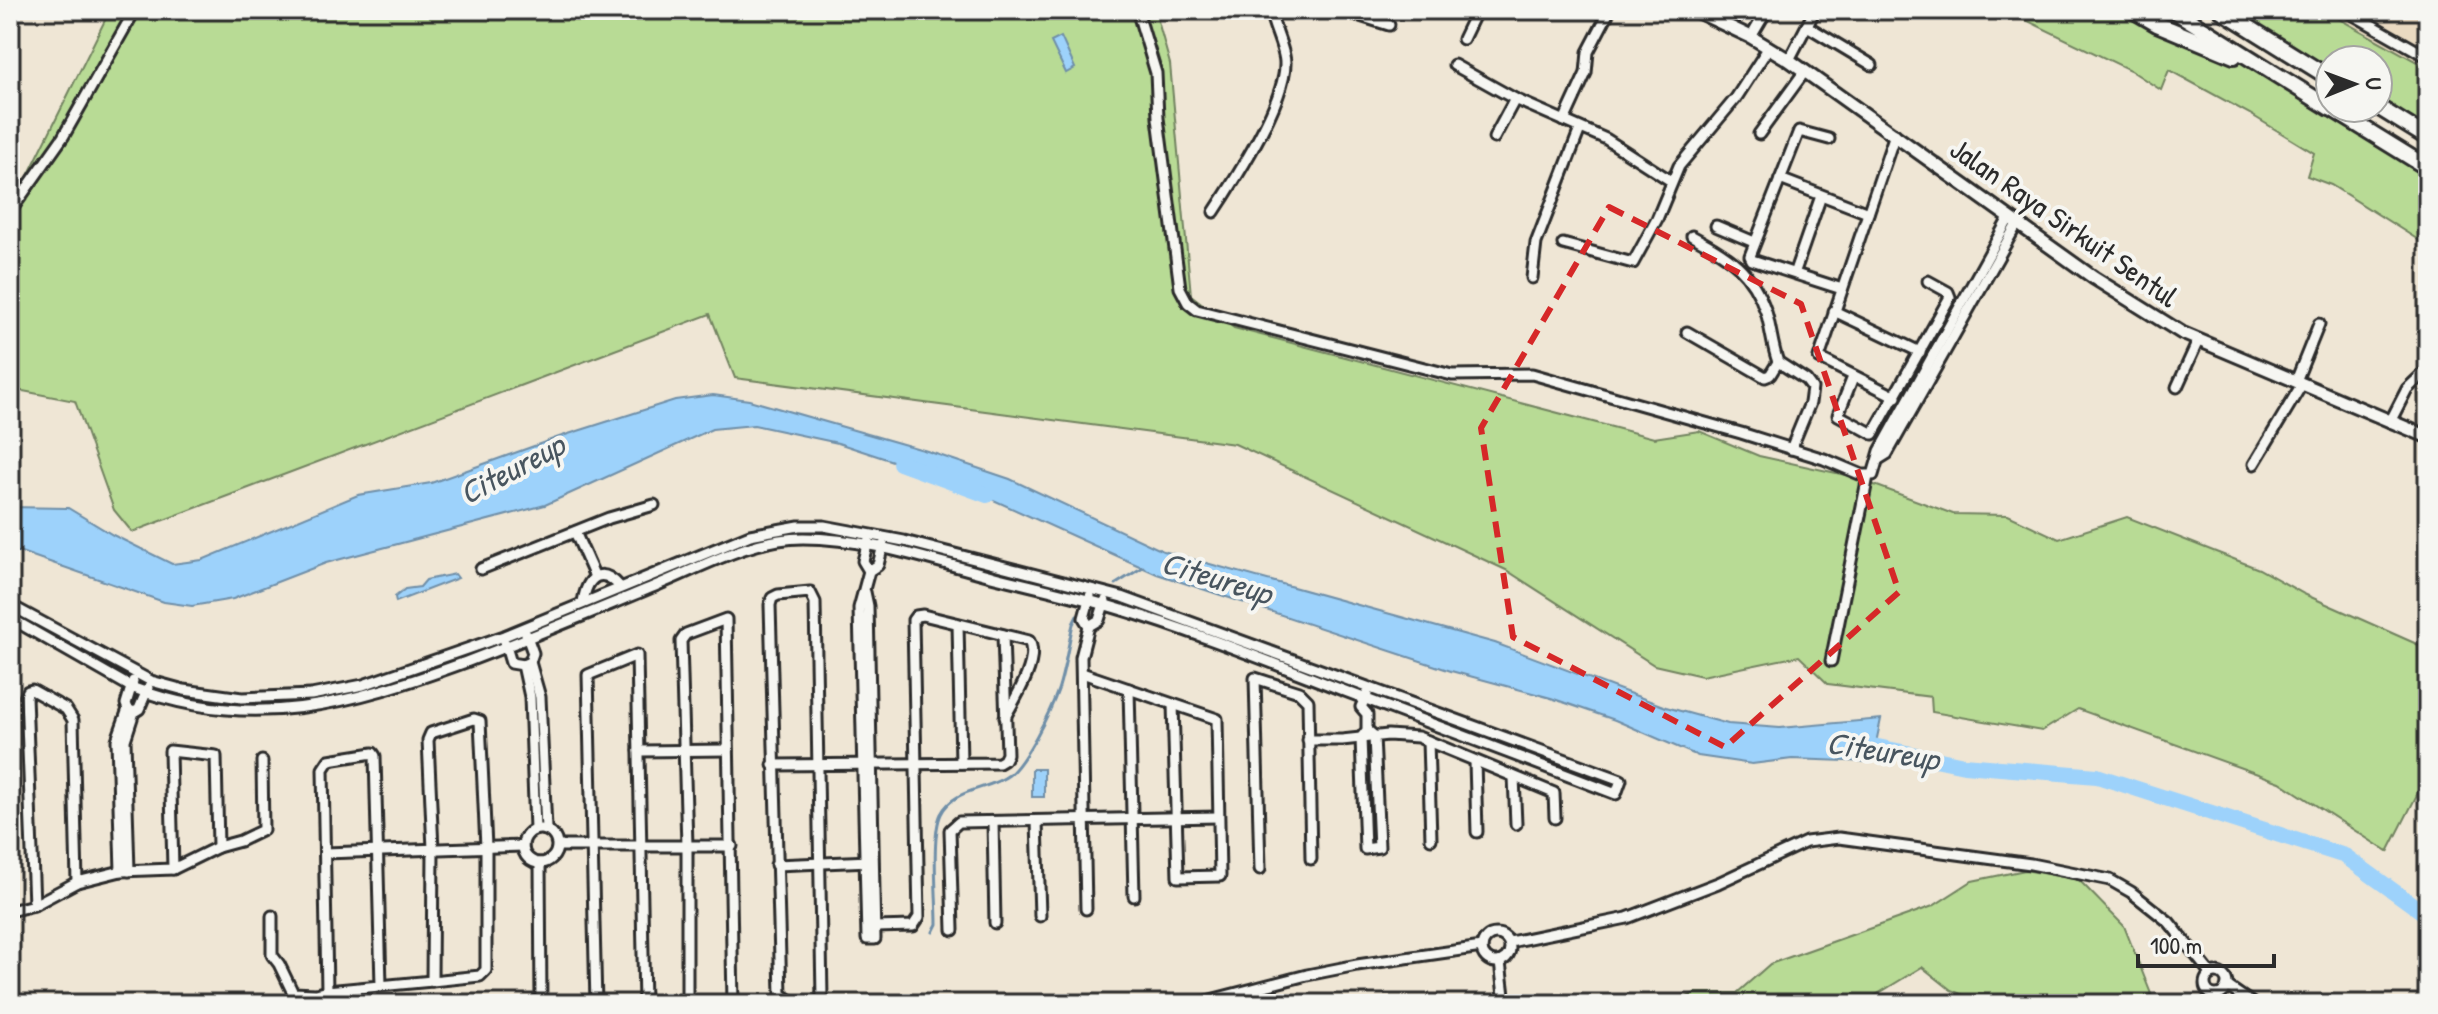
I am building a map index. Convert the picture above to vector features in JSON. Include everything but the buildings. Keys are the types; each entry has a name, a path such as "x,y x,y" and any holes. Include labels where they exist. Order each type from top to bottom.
{"highway":[{"path":"2133,10 2157,24 2275,73"},
{"path":"2173,10 2314,98"},
{"path":"2221,10 2314,68"},
{"path":"2394,117 2428,138"},
{"path":"2356,124 2428,168"}],"main road":[{"name":"Jalan Raya Sirkuit Sentul","path":"1694,10 1751,37 1789,60 2094,278 2198,341 2428,437"}],"street":[{"path":"10,212 63,137 135,10"},
{"path":"1137,10 1156,73 1158,118 1180,288 1188,303 1197,310 1452,375 1532,374 1791,449 1868,476 1873,475 1880,451 2013,221"},
{"path":"1214,212 1257,140 1278,95 1284,55 1270,10"},
{"path":"1341,10 1389,25"},
{"path":"1463,39 1477,10"},
{"path":"1564,121 1586,73 1588,52 1610,10"},
{"path":"1751,37 1767,10"},
{"path":"1789,60 1815,10"},
{"path":"2345,10 2428,57"},
{"path":"1807,26 1872,65"},
{"path":"1563,244 1633,263 1657,219 1671,181 1696,142 1736,98 1769,47"},
{"path":"1454,65 1515,99 1606,139 1671,181"},
{"path":"1759,134 1805,71"},
{"path":"1494,138 1515,99"},
{"path":"1532,278 1536,243 1580,129"},
{"path":"1829,139 1799,131 1750,252 1752,260 1795,271 1842,289"},
{"path":"1895,134 1819,358 1896,397"},
{"path":"1780,179 1868,213"},
{"path":"1795,271 1821,196"},
{"path":"1716,226 1754,242"},
{"path":"1692,236 1732,259 1749,278 1767,315 1778,362 1806,380 1812,388 1810,403 1791,449"},
{"path":"1853,377 1838,415 1868,434 1877,432 1950,297 1948,292 1928,281"},
{"path":"1834,311 1920,352"},
{"path":"2254,464 2299,383 2319,324"},
{"path":"1687,332 1765,377 1770,375 1778,362"},
{"path":"2177,387 2198,341"},
{"path":"2390,422 2407,389 2428,369"},
{"path":"1831,661 1868,476"},
{"path":"481,569 609,518 654,505"},
{"path":"10,605 151,681 184,690 242,698 311,695 363,685 504,636 750,535 774,528 824,526 885,537 1107,593 1275,651 1621,780 1616,794 1285,668 1104,605 843,541 799,538 753,546 506,647 378,692 307,708 250,710 212,707 146,692 131,687 10,618"},
{"path":"575,532 595,577"},
{"path":"869,534 863,561 869,571 859,608 869,861 875,927 913,926 919,917 913,620 916,616 923,615 1029,641 1033,653 1023,684 1005,717"},
{"path":"869,571 878,565 885,537"},
{"path":"583,602 588,583 595,577 604,575 613,578 620,587"},
{"path":"1089,626 1084,618 1092,589"},
{"path":"796,1004 781,994 770,605 772,598 778,595 810,592 815,602 822,998 819,1002 807,1004"},
{"path":"1086,909 1081,657 1089,626 1099,620 1107,593"},
{"path":"687,1004 687,846 681,641 686,634 726,619 733,1004"},
{"path":"958,624 961,763"},
{"path":"524,627 533,653 526,664 535,697 540,829"},
{"path":"773,765 999,763 1007,754 1003,635"},
{"path":"504,636 511,663 526,664"},
{"path":"596,1004 588,675 637,655 644,1004"},
{"path":"1082,673 1129,689 1173,704 1217,719 1220,876 1178,877 1173,704"},
{"path":"131,710 126,704 136,675"},
{"path":"1260,869 1255,678 1306,696 1308,701 1311,859"},
{"path":"131,710 139,709 151,681"},
{"path":"1367,735 1379,847 1365,849 1367,714 1361,707 1369,687"},
{"path":"1129,689 1134,896"},
{"path":"34,905 28,691 32,690 66,709 73,720 77,882"},
{"path":"1367,714 1375,711 1383,692"},
{"path":"125,871 121,740 131,710"},
{"path":"272,916 272,955 293,993 316,994 480,976 486,970 486,847 480,721 474,719 431,733 428,740 433,849 432,981"},
{"path":"1308,740 1403,734 1428,741 1554,793 1555,818"},
{"path":"1428,741 1431,839"},
{"path":"639,751 728,750"},
{"path":"173,869 170,751 216,756 218,847"},
{"path":"327,991 323,769 329,760 373,753 381,986"},
{"path":"10,911 34,905 77,882 125,871 173,869 263,830 262,761"},
{"path":"1475,761 1477,832"},
{"path":"1514,777 1516,824"},
{"path":"953,930 950,830 959,822 1218,817"},
{"path":"1037,821 1040,916"},
{"path":"993,822 995,923"},
{"path":"540,829 554,835 558,846 555,856 546,863 527,857 523,846 526,836 540,829"},
{"path":"1510,942 1627,918 1706,888 1806,842 1839,838 2031,864 2110,880 2131,892 2169,922 2211,974"},
{"path":"325,853 523,846"},
{"path":"558,846 732,846"},
{"path":"776,865 869,861"},
{"path":"540,863 541,1004"},
{"path":"1491,935 1502,935 1510,942 1510,952 1500,962 1485,957 1483,942 1491,935"},
{"path":"1195,1004 1357,965 1482,947"},
{"path":"1500,962 1505,1004"},
{"path":"2211,974 2220,974 2227,981 2220,995 2208,992 2206,981 2211,974"},
{"path":"2227,986 2253,1004"}],"highlighted area":[{"path":"1609,207 1801,304 1899,592 1725,747 1513,637 1481,428"}],"shaded area":[{"path":"2323,10 2428,10 2428,69 2394,50 2394,44 2384,44"}],"green space":[{"path":"110,10 1155,10 1170,64 1191,295 1234,328 1654,438 1699,431 1759,456 1850,476 1953,514 2008,515 2059,539 2127,517 2259,569 2304,594 2428,649 2428,773 2388,852 2280,782 2078,709 2042,731 1932,712 1931,697 1828,684 1799,656 1702,676 1654,665 1506,570 1235,444 735,378 710,314 132,532 114,510 75,401 23,391 10,394 10,212"},
{"path":"2005,10 2133,10 2275,73 2314,97 2314,124 2357,124 2428,168 2428,246 2331,185 2307,176 2314,153 2250,114 2169,70 2161,90 2130,70"},
{"path":"2221,10 2323,10 2385,44 2314,44 2314,68"},
{"path":"2394,49 2428,68 2428,138 2394,117"},
{"path":"2025,870 2079,880 2124,926 2155,1004 1985,1004 1951,990 1922,967 1861,1004 1673,1004 1695,993 1737,993 1770,964 1933,906 1972,881"}],"water":[{"path":"1061,37 1075,68 1066,73 1051,42"},
{"path":"713,395 749,400 927,451 1010,479 1163,551 1495,643 1666,707 1728,724 1780,728 1881,719 1872,762 1792,759 1752,764 1698,756 1615,720 1551,698 1451,671 1157,574 947,479 838,443 754,425 712,429 545,505 326,563 233,599 192,606 164,602 21,552 10,552 10,507 68,508 113,535 172,564 202,560 358,495 431,483 675,400"},
{"path":"455,574 458,578 396,602 395,597 405,589 420,587 426,580"},
{"path":"1032,769 1044,769 1044,797 1032,797"}],"waterway":[{"name":"Citeureup","path":"900,463 987,495"},
{"path":"1116,584 1143,567"},
{"path":"933,932 937,924 935,851 941,814 947,805 963,794 1009,775 1030,748 1058,690 1077,616"},
{"name":"Citeureup","path":"1854,742 1964,765 2097,776 2345,856 2428,916"}]}
